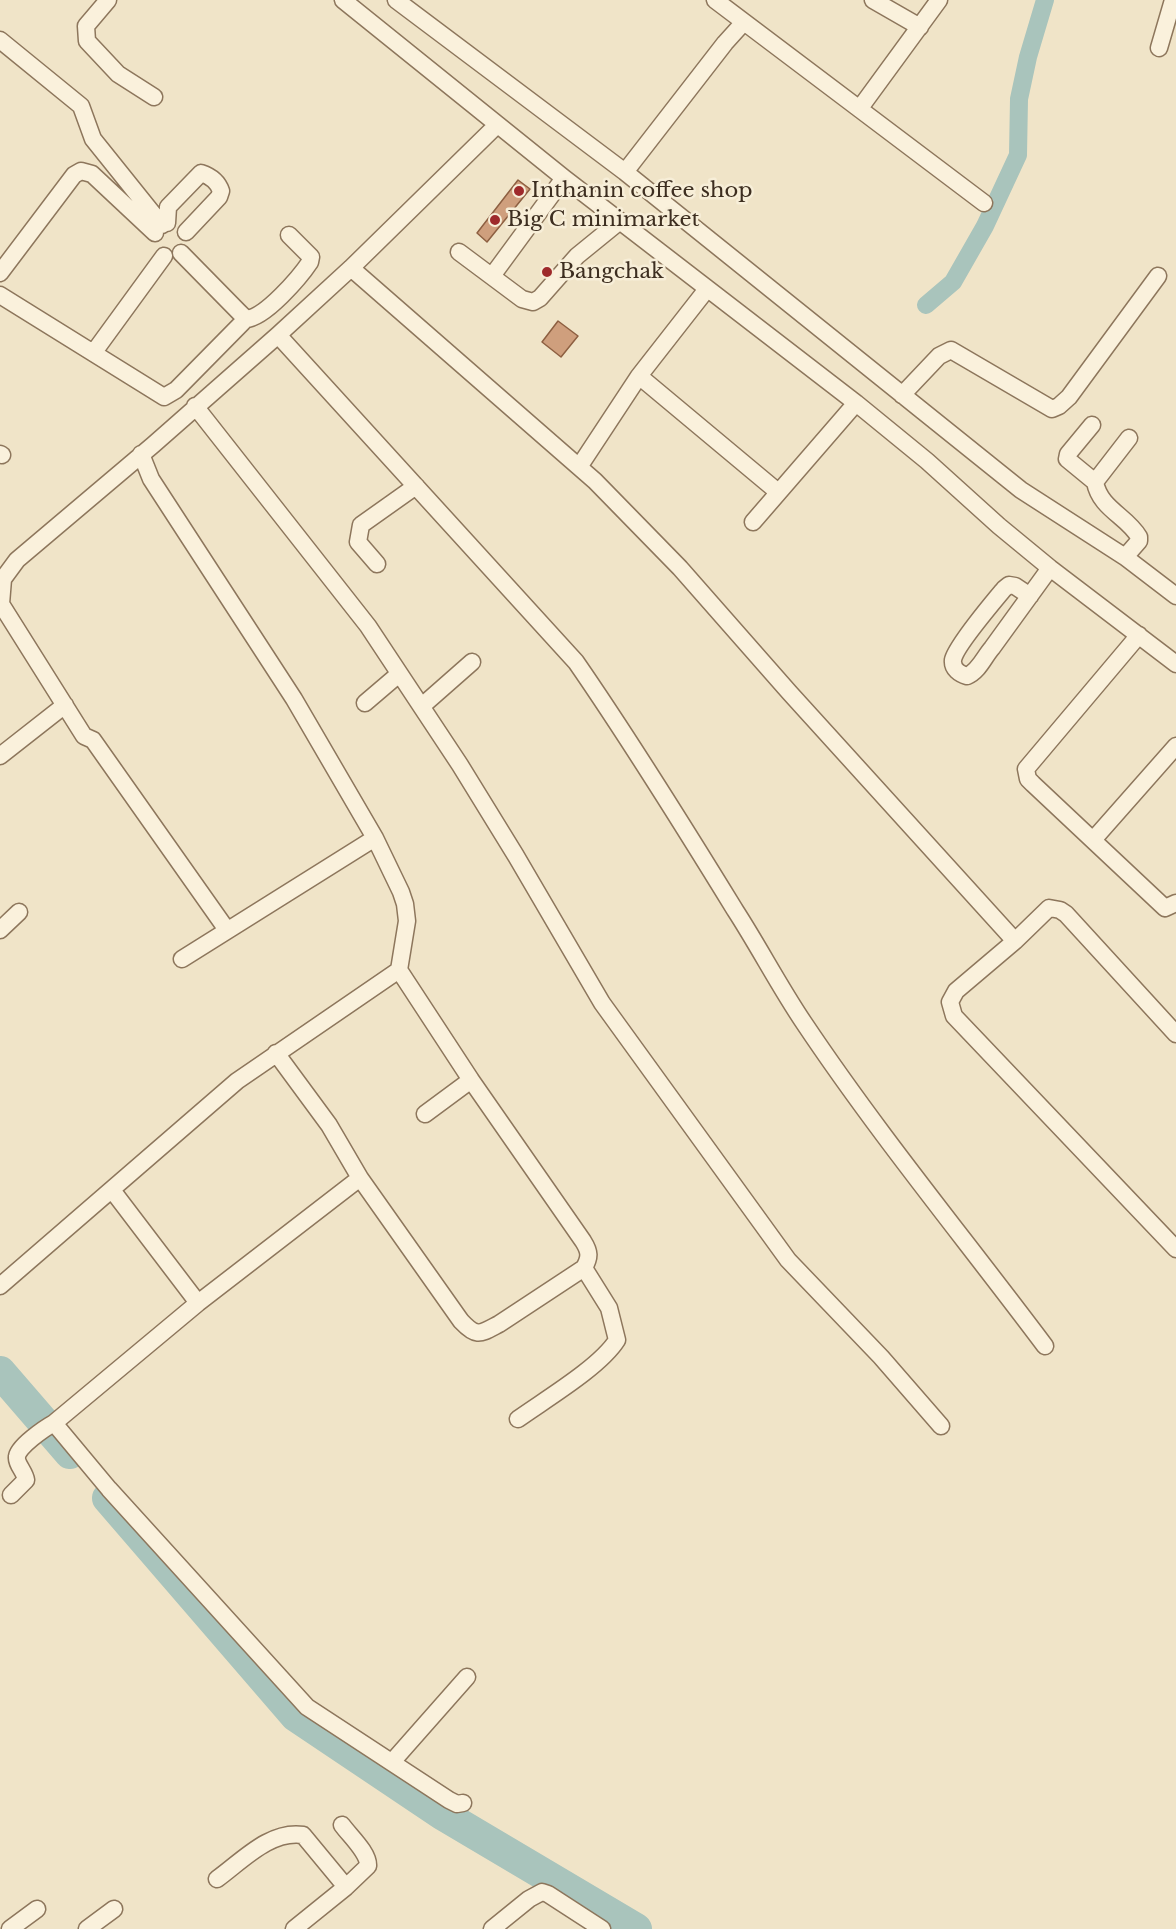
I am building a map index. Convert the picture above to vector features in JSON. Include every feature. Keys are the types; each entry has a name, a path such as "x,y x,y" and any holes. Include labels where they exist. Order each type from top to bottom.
{"street":[{"path":"108,0 86,26 87,41 118,74 154,97"},
{"path":"343,0 564,178 856,403 927,461 1050,568 1176,664"},
{"path":"396,0 625,172 1021,490 1125,556 1176,596"},
{"path":"715,0 984,203"},
{"path":"873,0 920,27"},
{"path":"860,108 939,0"},
{"path":"1159,48 1173,0"},
{"path":"625,172 725,43 744,22"},
{"path":"0,40 81,106 93,139 161,227"},
{"path":"227,930 93,740 84,736 1,603 3,579 17,560 278,335 351,268 497,125"},
{"path":"0,273 74,175 81,171 92,174 161,227 178,224 186,232 187,244 173,254 94,352"},
{"path":"186,232 219,197 221,191 219,185 201,173 168,207 154,246 173,254 246,319"},
{"path":"492,276 564,178"},
{"path":"459,252 522,299 533,302 540,298 577,256 620,221"},
{"path":"0,295 164,397 176,390 246,319 269,306 310,262 311,257 289,235"},
{"path":"351,268 579,466 680,568 1015,941"},
{"path":"902,394 939,356 951,350 1052,409 1059,406 1069,397 1158,276"},
{"path":"579,466 639,376 707,289"},
{"path":"278,335 576,662 603,701 803,1021 880,1133 1045,1346"},
{"path":"639,376 778,492"},
{"path":"753,522 856,403"},
{"path":"195,406 368,626 422,706 516,856 602,1003 788,1260 881,1357 941,1426"},
{"path":"1092,425 1068,454 1067,459 1095,482 1097,493 1106,505 1139,537 1139,541 1125,556"},
{"path":"1095,482 1130,438"},
{"path":"141,454 151,478 294,699 375,838 405,904 406,921 399,970 471,1080 584,1241 589,1251 584,1268 499,1324 485,1332 476,1333 461,1321 360,1178 329,1125 276,1053"},
{"path":"377,564 358,542 361,525 416,486"},
{"path":"1030,596 1015,586 1009,585 1004,589 975,624 954,657 953,665 958,672 968,676 976,671 986,655 1030,596 1050,568"},
{"path":"1139,635 1026,769 1028,779 1165,908 1176,903"},
{"path":"422,706 472,662"},
{"path":"365,703 399,674"},
{"path":"0,756 65,705"},
{"path":"1093,840 1176,746"},
{"path":"182,959 375,838"},
{"path":"1176,1034 1066,914 1049,908 1015,941 956,991 950,1002 954,1016 1176,1249"},
{"path":"0,930 19,912"},
{"path":"0,1286 237,1081 399,970"},
{"path":"425,1114 471,1080"},
{"path":"11,1495 26,1479 16,1459 30,1440 198,1303 360,1178"},
{"path":"112,1190 198,1303"},
{"path":"518,1419 597,1362 609,1352 617,1340 609,1308 584,1268"},
{"path":"52,1424 307,1707 449,1800 463,1803"},
{"path":"392,1761 467,1677"},
{"path":"294,1929 365,1870 368,1861 342,1825"},
{"path":"217,1879 269,1841 291,1833 303,1835 346,1887"},
{"path":"492,1929 529,1899 542,1892 602,1929"},
{"path":"10,1929 37,1909"},
{"path":"87,1929 114,1909"}],"building":[{"name":"Big C minimarket","path":"518,180 530,189 487,242 477,233"},
{"path":"558,321 578,336 561,357 542,342"}],"waterway":[{"path":"926,305 953,282 985,226 1018,155 1019,99 1028,57 1045,0"},
{"path":"0,1372 70,1453"},
{"path":"108,1498 296,1716 442,1814 636,1929"}],"place":[{"name":"Inthanin coffee shop","path":"519,191"},
{"name":"Big C minimarket","path":"495,220"},
{"name":"Bangchak","path":"547,272"}]}
